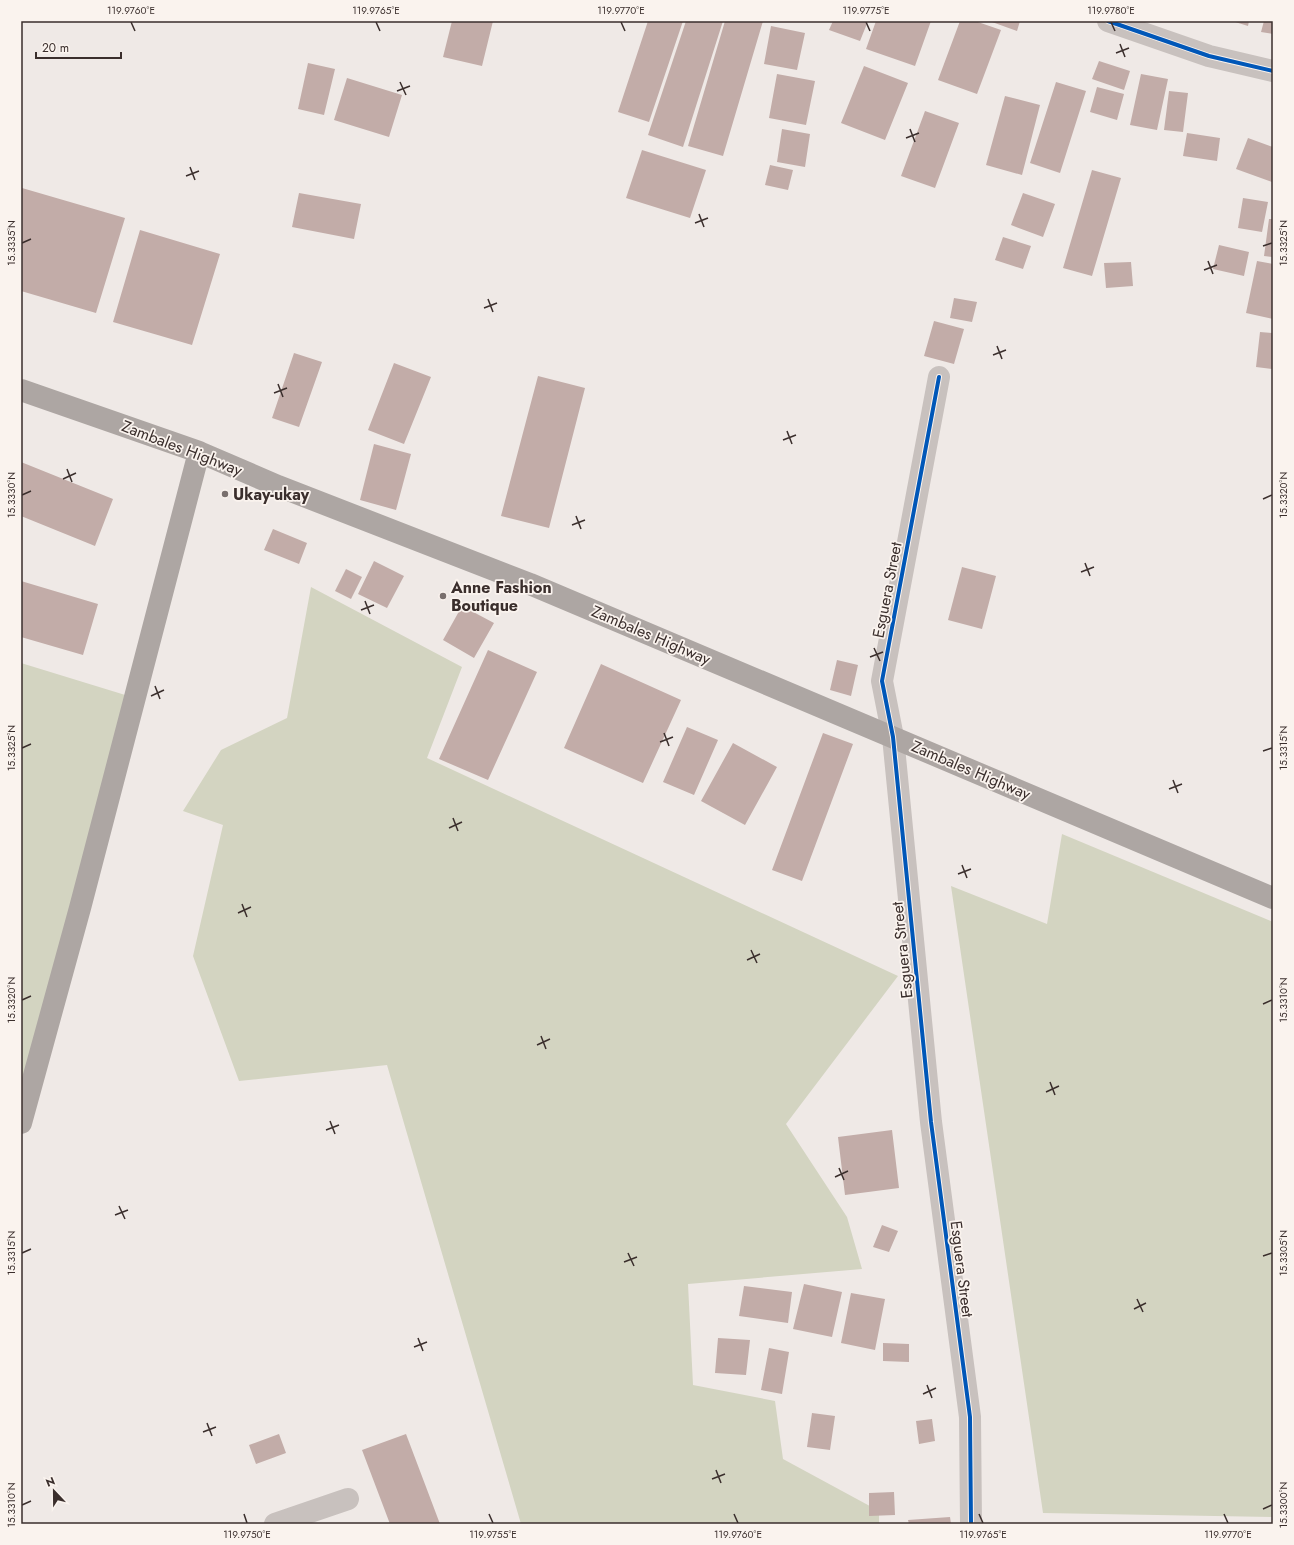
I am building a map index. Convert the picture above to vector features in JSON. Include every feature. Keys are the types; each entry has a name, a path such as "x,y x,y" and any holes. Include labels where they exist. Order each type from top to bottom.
{"main road":[{"name":"Zambales Highway","path":"21,390 199,452 278,486 530,584 1273,898"},
{"path":"21,1123 80,908 199,452"}],"street":[{"path":"1108,21 1209,56 1273,71"},
{"name":"Esguera Street","path":"939,378 882,681 893,737 931,1122 970,1417 971,1524"},
{"path":"275,1524 348,1499"}],"green space":[{"path":"311,587 462,667 427,758 898,976 786,1124 847,1217 862,1269 688,1284 693,1385 775,1401 783,1459 879,1511 879,1524 521,1524 387,1065 239,1081 193,956 223,825 183,811 221,750 287,718"},
{"path":"21,663 135,698 21,1123"},
{"path":"1062,834 1273,922 1273,1517 1043,1513 951,886 1047,924"}],"building":[{"path":"452,21 493,21 482,66 443,57"},
{"path":"648,21 683,21 649,122 618,112"},
{"path":"686,21 723,21 683,147 648,135"},
{"path":"725,21 763,21 723,156 688,146"},
{"path":"833,21 868,21 860,41 829,30"},
{"path":"876,21 931,21 915,66 866,49"},
{"path":"960,21 975,21 1001,30 977,94 938,80"},
{"path":"1020,21 1017,31 992,22"},
{"path":"1232,21 1249,21 1248,26"},
{"path":"1264,21 1273,21 1273,34 1261,32"},
{"path":"771,26 805,33 797,70 764,64"},
{"path":"1099,61 1130,71 1124,90 1092,79"},
{"path":"308,63 335,69 324,115 298,109"},
{"path":"864,66 908,83 885,140 841,123"},
{"path":"777,74 815,81 806,125 769,118"},
{"path":"1141,74 1168,79 1157,130 1130,125"},
{"path":"347,78 402,95 389,137 334,120"},
{"path":"1056,82 1086,91 1060,173 1030,163"},
{"path":"1097,87 1124,94 1117,120 1090,112"},
{"path":"1169,91 1188,93 1183,132 1164,130"},
{"path":"1005,96 1040,105 1022,175 986,165"},
{"path":"925,111 959,123 935,188 901,176"},
{"path":"782,129 810,134 805,167 777,162"},
{"path":"1187,133 1220,138 1217,161 1183,156"},
{"path":"1248,138 1273,147 1272,182 1236,169"},
{"path":"642,150 706,170 690,218 626,198"},
{"path":"770,165 793,170 788,190 765,185"},
{"path":"1092,170 1121,178 1092,276 1063,268"},
{"path":"22,188 125,218 96,313 21,291"},
{"path":"299,193 361,204 354,239 292,227"},
{"path":"1023,193 1055,204 1043,237 1011,225"},
{"path":"1243,198 1268,202 1262,232 1238,228"},
{"path":"1269,219 1273,219 1273,257 1264,256"},
{"path":"140,230 220,254 192,345 113,322"},
{"path":"1003,237 1031,246 1023,269 995,260"},
{"path":"1219,245 1249,252 1244,276 1213,269"},
{"path":"1257,261 1273,264 1273,319 1246,313"},
{"path":"1131,262 1133,286 1106,288 1104,263"},
{"path":"954,298 977,302 972,322 950,318"},
{"path":"934,321 964,329 954,364 924,356"},
{"path":"1260,332 1273,333 1273,369 1256,367"},
{"path":"294,353 322,362 299,427 272,418"},
{"path":"394,363 431,377 404,444 368,430"},
{"path":"538,376 585,388 549,528 501,516"},
{"path":"374,444 411,454 396,510 360,500"},
{"path":"21,462 113,499 95,546 21,516"},
{"path":"273,529 307,543 299,564 264,550"},
{"path":"374,561 404,576 387,608 358,594"},
{"path":"962,567 996,576 982,629 948,620"},
{"path":"346,569 362,577 351,599 335,591"},
{"path":"21,581 98,604 83,655 21,637"},
{"path":"462,606 494,623 474,658 443,640"},
{"path":"488,650 537,672 488,780 439,759"},
{"path":"837,660 858,665 851,696 830,690"},
{"path":"601,664 681,700 643,783 564,748"},
{"path":"687,727 718,740 694,795 663,782"},
{"path":"823,733 853,744 802,881 772,870"},
{"path":"733,743 777,767 745,825 701,801"},
{"path":"892,1130 899,1188 845,1195 838,1137"},
{"path":"882,1225 898,1231 889,1252 873,1247"},
{"path":"804,1284 842,1292 832,1337 793,1329"},
{"path":"744,1286 792,1292 788,1323 739,1316"},
{"path":"851,1293 885,1299 875,1350 841,1343"},
{"path":"718,1338 750,1340 746,1375 715,1373"},
{"path":"883,1343 909,1344 909,1362 883,1361"},
{"path":"769,1348 789,1352 782,1394 761,1390"},
{"path":"812,1413 835,1416 830,1450 807,1447"},
{"path":"932,1419 935,1441 919,1444 916,1421"},
{"path":"279,1434 286,1453 256,1464 249,1445"},
{"path":"406,1434 440,1524 390,1524 362,1450"},
{"path":"894,1492 895,1515 869,1516 869,1493"},
{"path":"950,1517 951,1524 909,1524 908,1520"}],"cycle path":[{"path":"1108,21 1209,56 1273,71"},
{"path":"939,377 882,681 893,737 931,1122 970,1417 971,1524"}],"place":[{"name":"Ukay-ukay","path":"225,494"},
{"name":"Anne Fashion Boutique","path":"443,596"}]}
